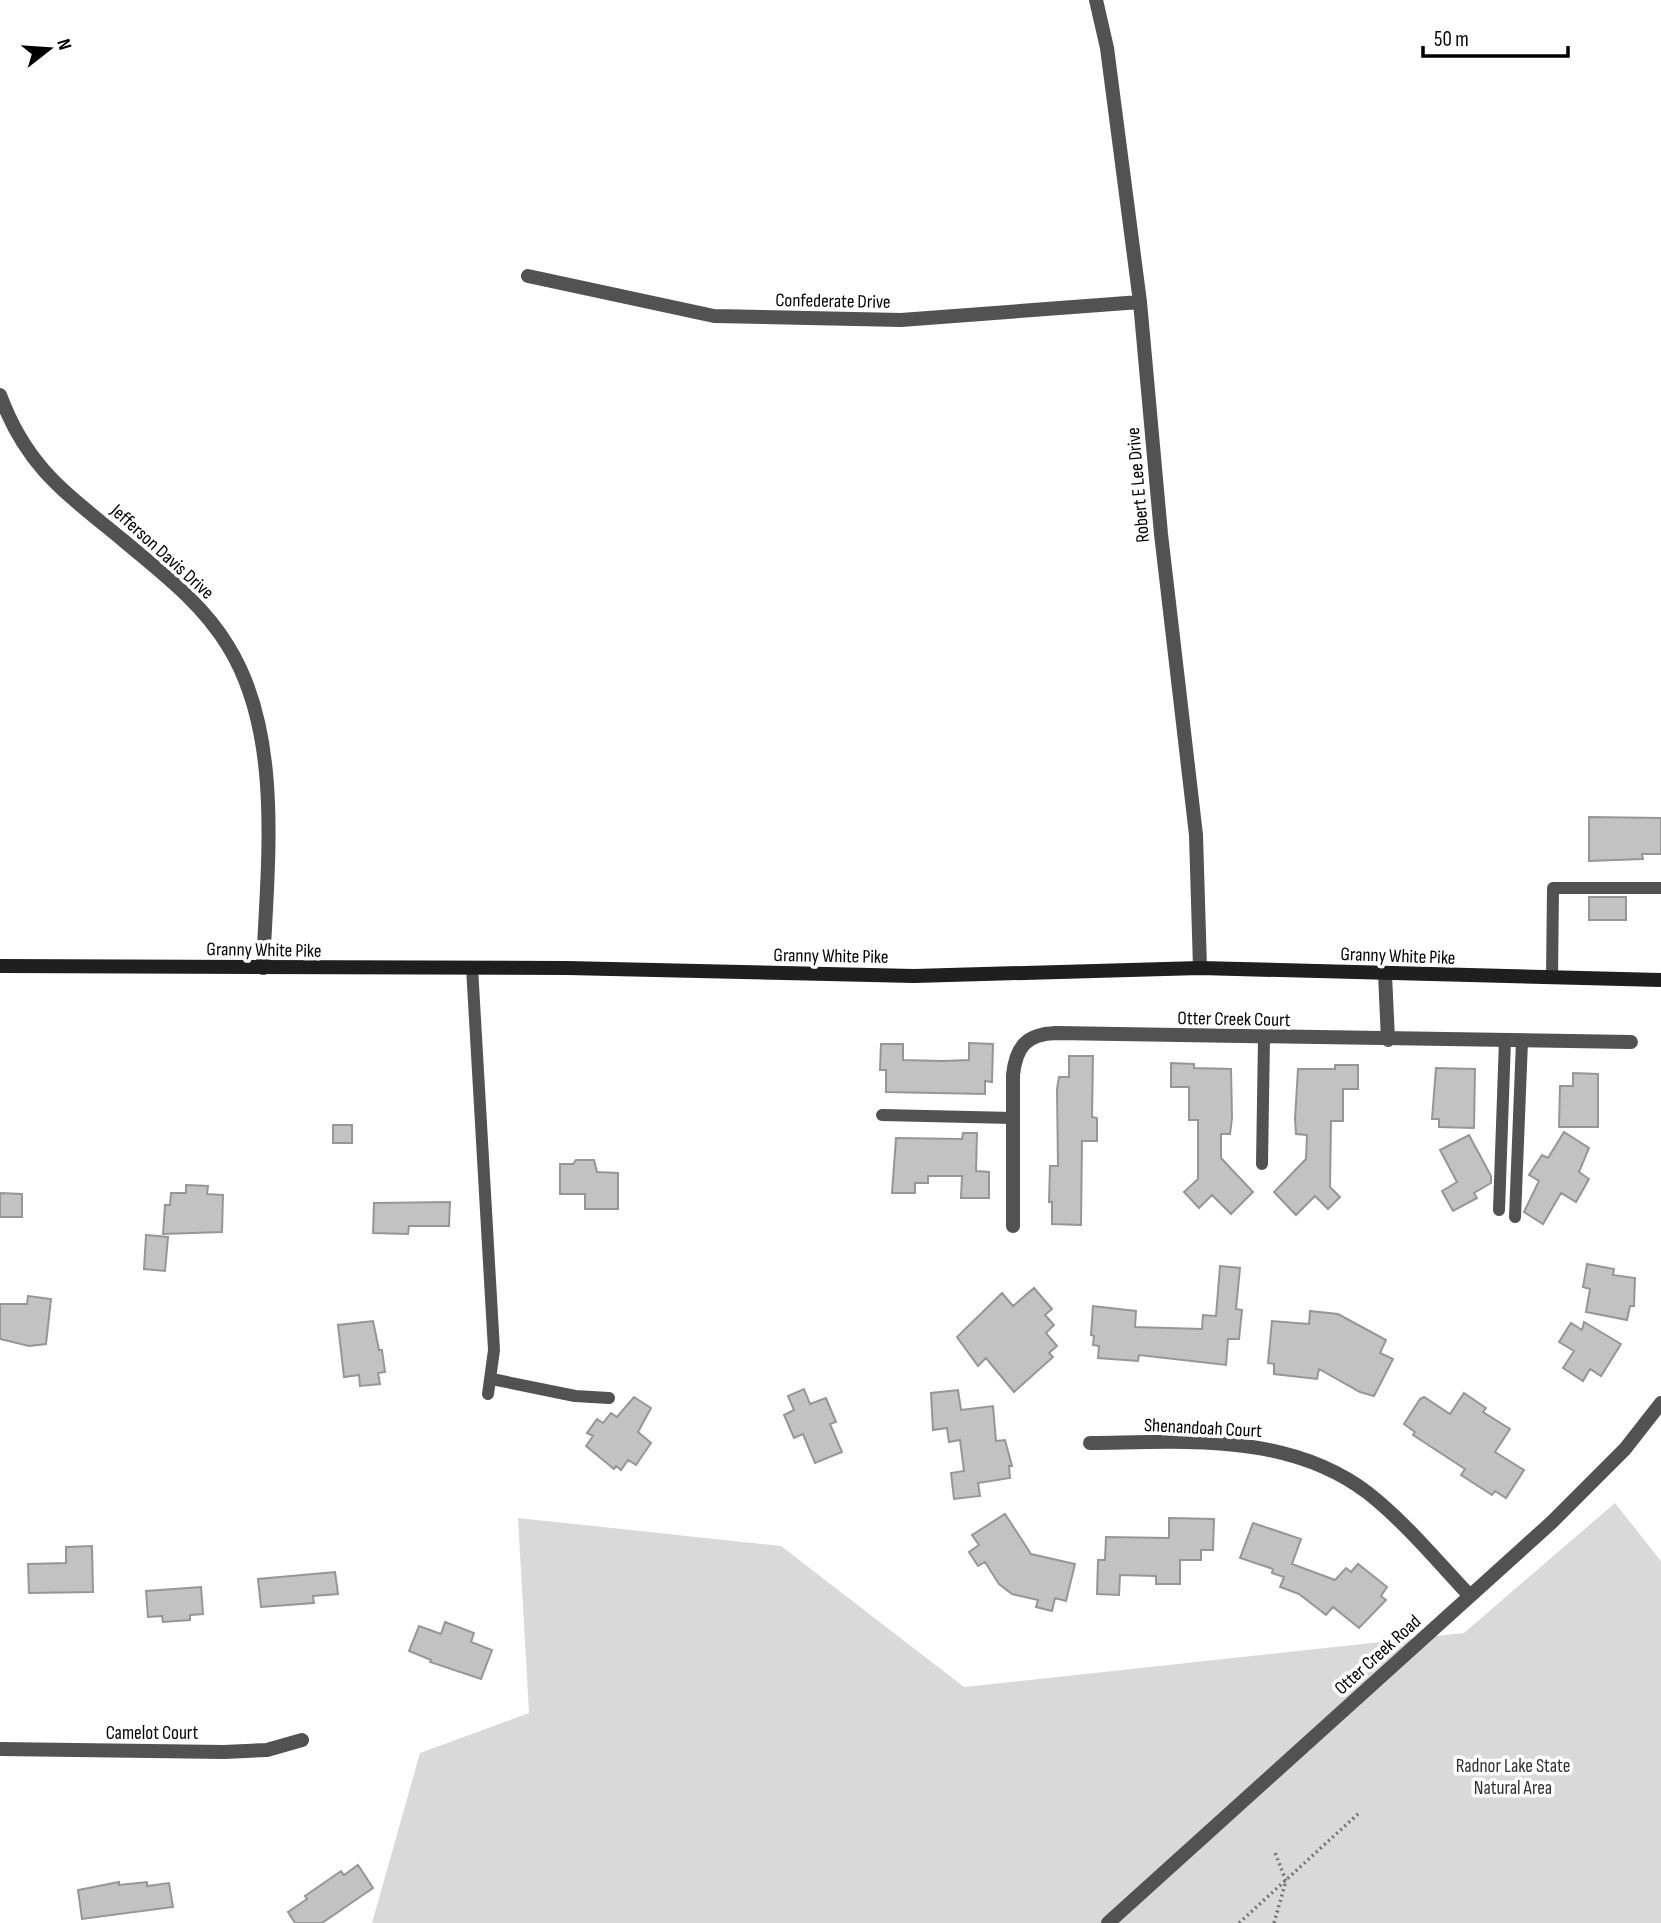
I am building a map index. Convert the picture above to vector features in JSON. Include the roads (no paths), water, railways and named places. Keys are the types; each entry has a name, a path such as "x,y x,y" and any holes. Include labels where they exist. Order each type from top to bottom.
{"main road":[{"name":"Granny White Pike","path":"0,966 472,967 914,976 1200,968 1661,980"}],"street":[{"name":"Robert E Lee Drive","path":"1096,0 1107,48 1140,302 1161,534 1196,835 1200,968"},
{"name":"Confederate Drive","path":"528,276 714,316 901,320 1140,302"},
{"name":"Jefferson Davis Drive","path":"0,394 12,429 44,474 182,590 212,622 243,676 266,758 268,860 263,968"},
{"path":"1385,974 1388,1040"},
{"name":"Otter Creek Court","path":"1013,1226 1015,1062 1023,1043 1032,1037 1056,1033 1631,1042"},
{"name":"Otter Creek Road","path":"1108,1923 1470,1596 1607,1468 1661,1403"},
{"name":"Shenandoah Court","path":"1090,1443 1231,1444 1271,1450 1317,1463 1356,1485 1382,1505 1470,1596"},
{"name":"Camelot Court","path":"0,1749 224,1752 267,1750 302,1740"}],"lane":[{"path":"1552,978 1553,888 1661,888"},
{"path":"472,967 494,1350 488,1394"},
{"path":"1262,1164 1264,1038"},
{"path":"1505,1040 1515,1217"},
{"path":"1499,1210 1521,1041"},
{"path":"881,1115 1013,1118"},
{"path":"492,1379 575,1396 609,1398"}],"park label":[{"name":"Radnor Lake State Natural Area","path":"1513,1776"}]}
